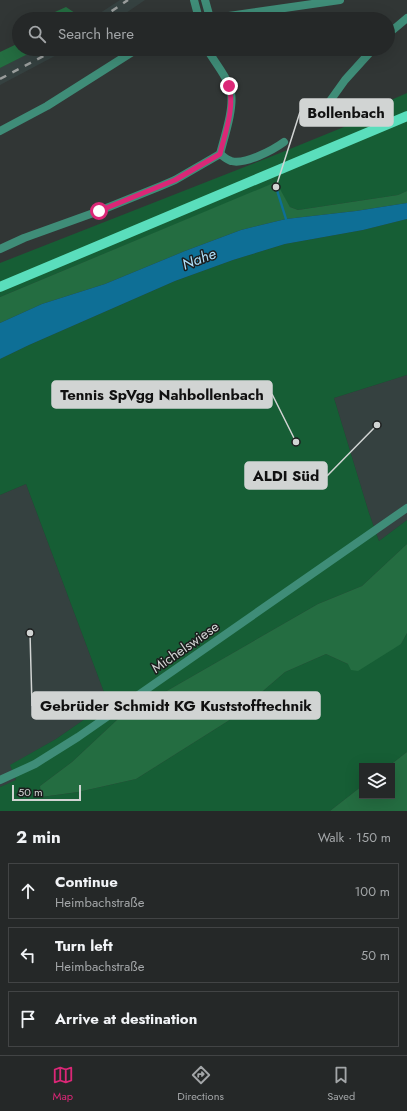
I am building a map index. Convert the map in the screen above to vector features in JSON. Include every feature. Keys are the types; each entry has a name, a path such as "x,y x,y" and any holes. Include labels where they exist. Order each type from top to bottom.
{"main road":[{"path":"0,287 407,116"},
{"path":"388,124 407,122"}],"street":[{"path":"194,0 197,12"},
{"path":"205,0 208,12"},
{"path":"257,12 340,0"},
{"path":"395,28 407,18"},
{"path":"0,131 47,106 126,56"},
{"path":"0,249 24,238 99,211 175,180 220,154 231,106 231,93 229,86 211,56"},
{"path":"330,101 345,80 367,56"},
{"path":"220,154 232,161 244,161 271,150 284,142"},
{"name":"Michelswiese","path":"0,780 35,764 78,737 407,508"}],"shaded area":[{"path":"120,0 145,0 127,12 102,12"},
{"path":"24,56 55,56 0,85 0,68"},
{"path":"407,375 407,520 379,541 334,398"},
{"path":"26,484 108,703 56,739 11,765 16,781 0,787 0,495"}],"green space":[{"path":"66,7 74,12 55,12"},
{"path":"12,46 12,56 24,56 0,68 0,52"},
{"path":"407,93 407,191 398,195 298,210 290,207 275,183 0,297 0,263 361,120 359,114"},
{"path":"276,182 290,207 298,210 398,195 407,191 407,203 356,211 286,219 241,230 105,284 42,304 0,323 0,297"},
{"path":"407,219 407,375 334,398 379,541 407,520 407,544 362,586 318,604 118,719 72,762 40,786 42,797 78,792 136,779 228,721 285,672 326,654 348,664 401,644 407,633 407,752 393,763 359,763 359,788 330,811 0,811 0,787 16,780 10,765 56,739 108,703 26,484 0,495 0,359 175,281 233,260 285,244 363,230"},
{"path":"407,544 407,633 401,644 358,671 351,670 348,664 326,654 285,672 228,721 136,779 78,792 41,797 40,786 72,762 118,719 318,604 362,586"},
{"path":"407,752 407,811 330,811 359,788 359,799 395,799 395,763 393,763"}],"water":[{"name":"Nahe","path":"407,203 407,219 363,230 285,244 233,260 175,281 0,359 0,323 42,304 105,284 241,230 286,219 356,211"}],"waterway":[{"path":"276,187 286,219"}],"railway":[{"path":"110,12 128,0"},
{"path":"0,79 44,56"}],"place":[{"name":"Bollenbach","path":"276,187"},
{"name":"ALDI Süd","path":"377,425"},
{"name":"Tennis SpVgg Nahbollenbach","path":"296,442"},
{"name":"Gebrüder Schmidt KG Kuststofftechnik","path":"30,633"}],"route":[{"path":"99,211 175,180 220,154 231,106 231,93 229,86"}]}
